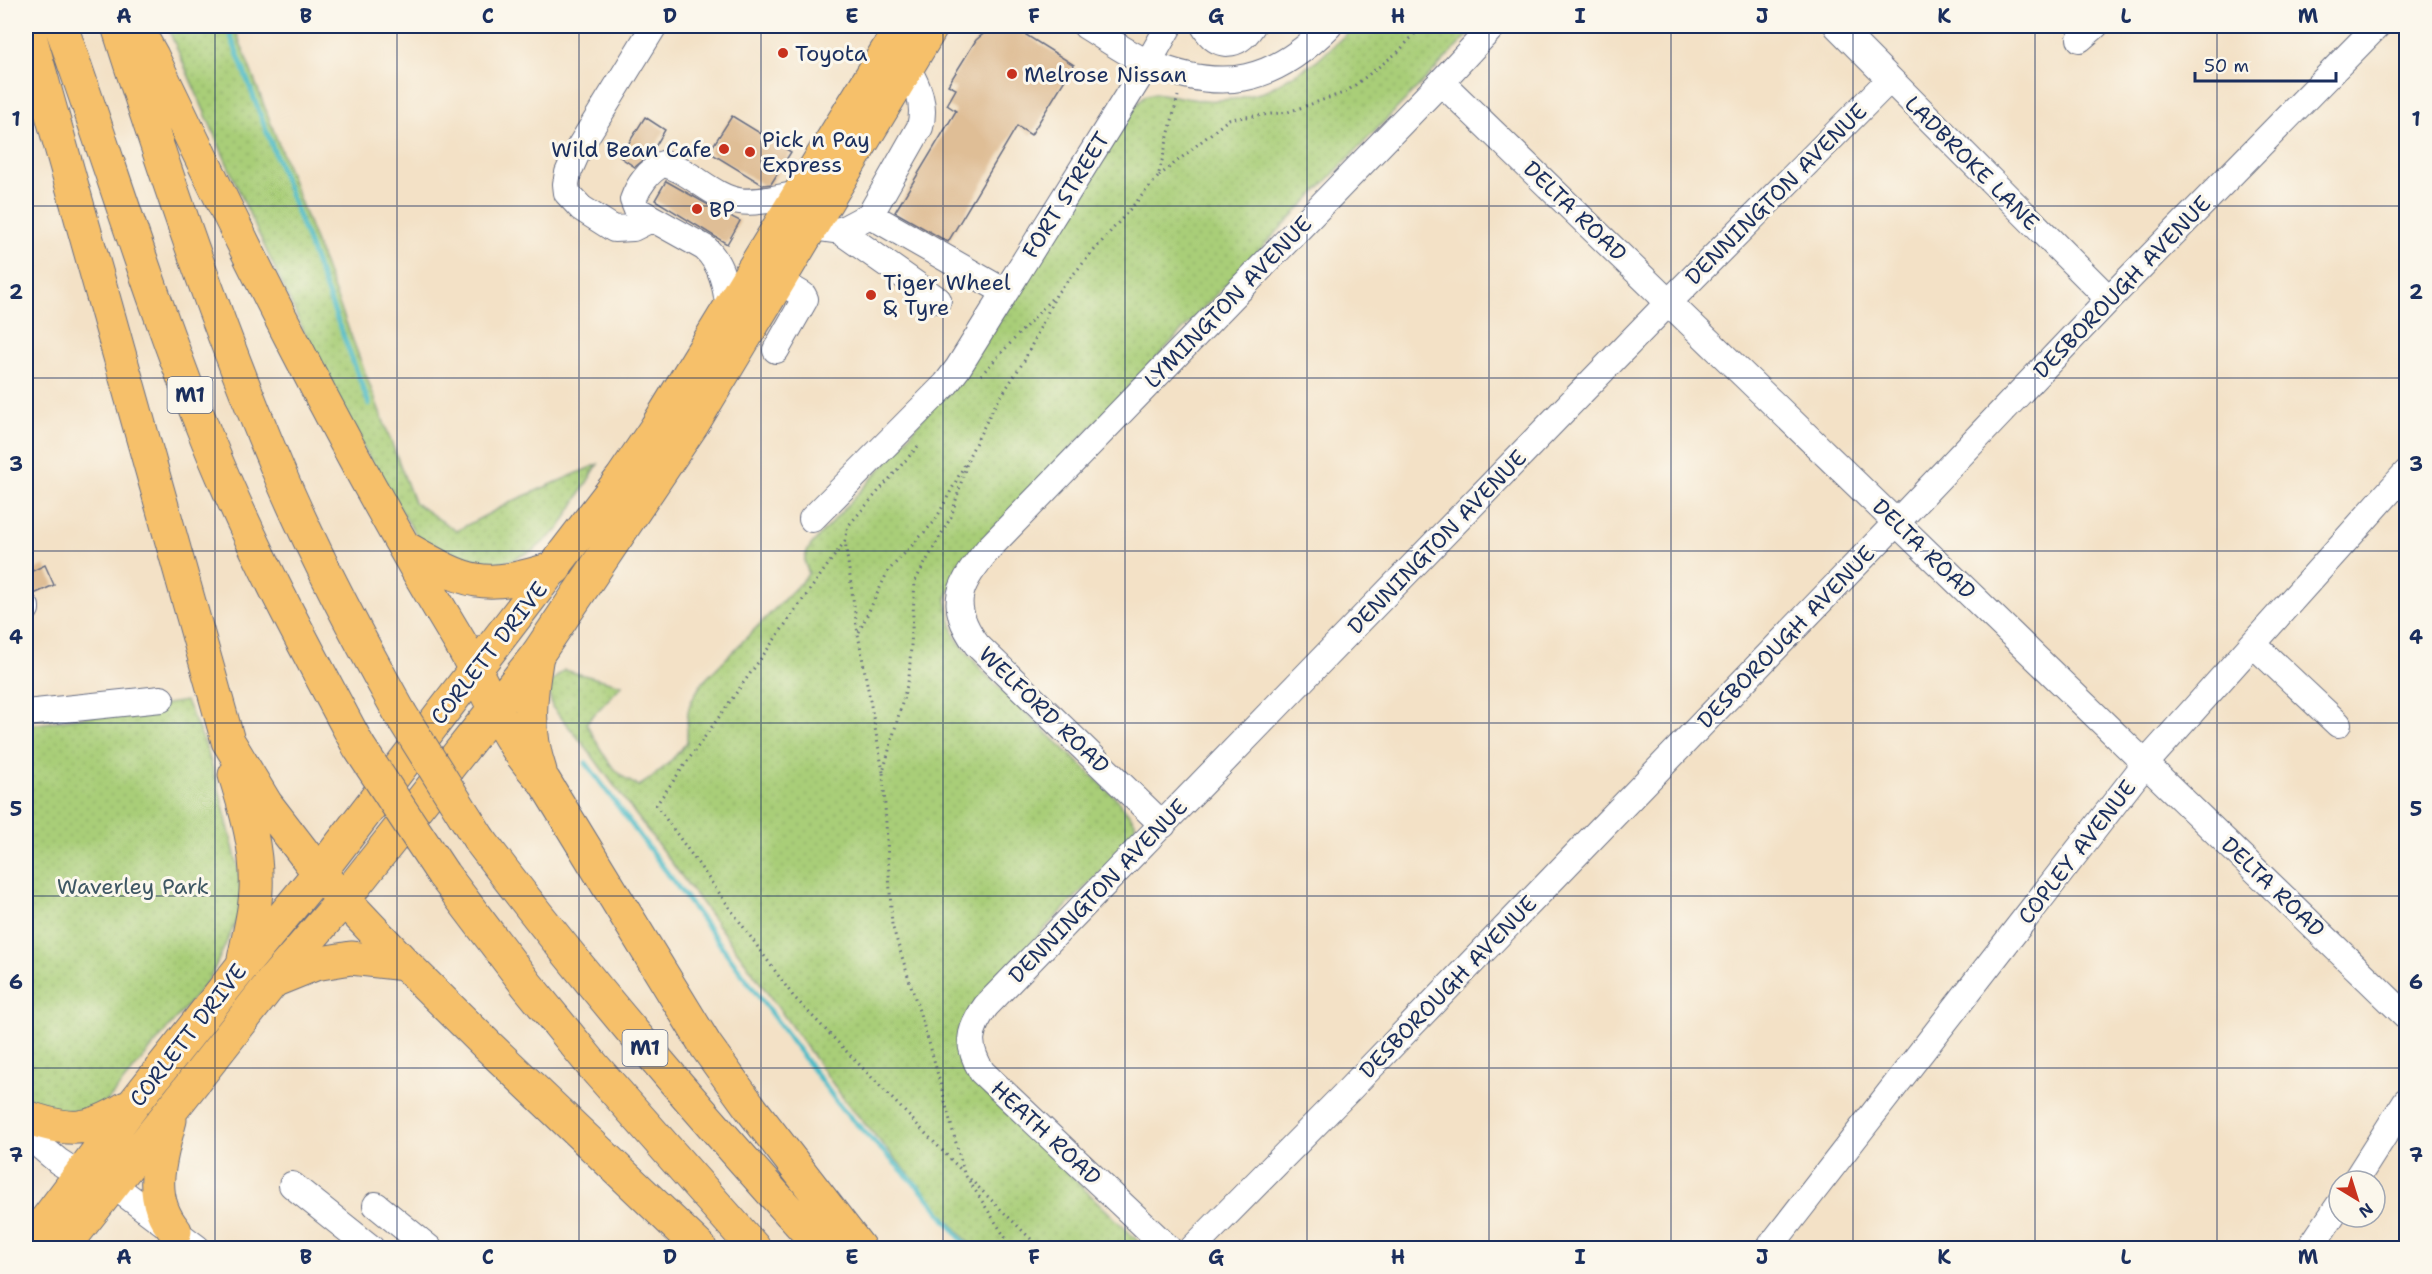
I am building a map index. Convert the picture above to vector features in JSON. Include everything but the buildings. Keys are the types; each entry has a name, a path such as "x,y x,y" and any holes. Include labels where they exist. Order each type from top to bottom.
{"main road":[{"path":"27,26 228,741 255,852 256,893 243,965"},
{"name":"M1","path":"61,26 178,366 209,443 269,578 359,747 443,874 527,985 594,1067 754,1248"},
{"name":"M1","path":"118,26 205,286 278,471 352,627 400,713 479,839 569,957 665,1072 822,1248"},
{"path":"135,26 152,56 304,366 404,547 476,669 494,711 520,754 544,782 706,1046 752,1110 860,1248"},
{"path":"868,78 886,26"},
{"name":"CORLETT DRIVE","path":"26,1246 78,1174 243,965 319,873 628,470 902,26"},
{"name":"CORLETT DRIVE","path":"63,1248 273,981 344,899 537,655 692,424 779,281 826,229 907,67 932,26"},
{"path":"404,547 460,578 479,582 513,580 555,568"},
{"path":"537,655 529,705 531,740 544,782"},
{"path":"228,741 266,804 319,873 405,964 700,1248"},
{"path":"273,981 315,964 351,958 405,964"},
{"path":"26,1117 47,1124 83,1127 109,1118 135,1102"},
{"path":"174,1107 160,1161 158,1184 164,1218 186,1240"}],"street":[{"path":"651,219 633,228 614,229 581,208 567,193 568,173 572,165 654,26"},
{"path":"1086,26 1148,63 1202,78 1230,80 1264,73 1298,54 1329,26"},
{"name":"FORT STREET","path":"812,519 946,384 1169,26"},
{"path":"1204,26 1215,38 1231,42 1244,37 1252,26"},
{"name":"LYMINGTON AVENUE","path":"965,580 989,548 1493,26"},
{"name":"LADBROKE LANE","path":"1837,26 2109,299"},
{"name":"DESBOROUGH AVENUE","path":"1193,1248 1314,1126 1898,522 2109,299 2377,26"},
{"path":"826,229 870,215 920,127 923,114 920,91 907,67"},
{"name":"DENNINGTON AVENUE","path":"986,1006 1669,302 1889,80"},
{"name":"DELTA ROAD","path":"1441,82 2406,1016"},
{"path":"729,309 724,278 712,254 637,210 633,200 652,170 663,164 738,201 799,194"},
{"path":"870,215 1005,292"},
{"path":"826,229 938,300"},
{"path":"776,350 805,300 803,295 779,281"},
{"name":"COPLEY AVENUE","path":"1769,1248 2145,764 2406,474"},
{"name":"WELFORD ROAD","path":"965,580 960,591 960,615 966,631 976,645 1163,825"},
{"path":"2253,644 2338,724"},
{"path":"26,713 161,699"},
{"name":"HEATH ROAD","path":"986,1006 971,1032 973,1058 982,1072 1165,1246"},
{"path":"2363,1169 2406,1101"},
{"path":"26,1134 58,1161 78,1174 113,1185 186,1240"},
{"path":"292,1185 371,1248"},
{"path":"376,1205 429,1248"},
{"path":"2310,1248 2327,1223"}],"path":[{"path":"1158,177 1229,119 1288,112 1346,92 1398,52 1422,26"},
{"path":"978,378 1057,293"},
{"path":"883,772 858,634 845,541 848,526 925,439"},
{"path":"858,634 888,571 935,521 969,456"},
{"path":"845,541 656,805 792,996 1040,1248"},
{"path":"964,1173 1012,1248"}],"green space":[{"path":"167,26 234,26 414,502 456,531 515,500 598,464 559,529 534,550 512,560 494,564 471,563 422,544 381,479 332,392 243,200"},
{"path":"1355,26 1477,26 1210,301 956,570 946,600 955,637 982,671 1117,799 1135,822 1136,835 981,994 968,1061 981,1089 1042,1142 1077,1182 1136,1239 1141,1248 973,1248 846,1102 584,745 552,707 548,685 564,670 622,685 586,723 607,760 629,781 639,786 659,772 687,742 688,711 702,683 809,573 805,565 807,551 898,450 1015,299 1132,111 1144,96 1155,93 1205,101 1234,99 1264,92 1316,62"},
{"name":"Waverley Park","path":"186,701 205,744 218,785 246,900 210,978 99,1111 75,1118 39,1109 26,1094 26,730 32,725"}],"waterway":[{"path":"227,26 369,404"},
{"path":"586,763 842,1109 926,1195 968,1248"}],"place":[{"name":"Toyota","path":"783,53"},
{"name":"Melrose Nissan","path":"1012,74"},
{"name":"Wild Bean Cafe","path":"724,149"},
{"name":"Pick n Pay Express","path":"750,152"},
{"name":"BP","path":"697,209"},
{"name":"Tiger Wheel & Tyre","path":"871,295"}]}
